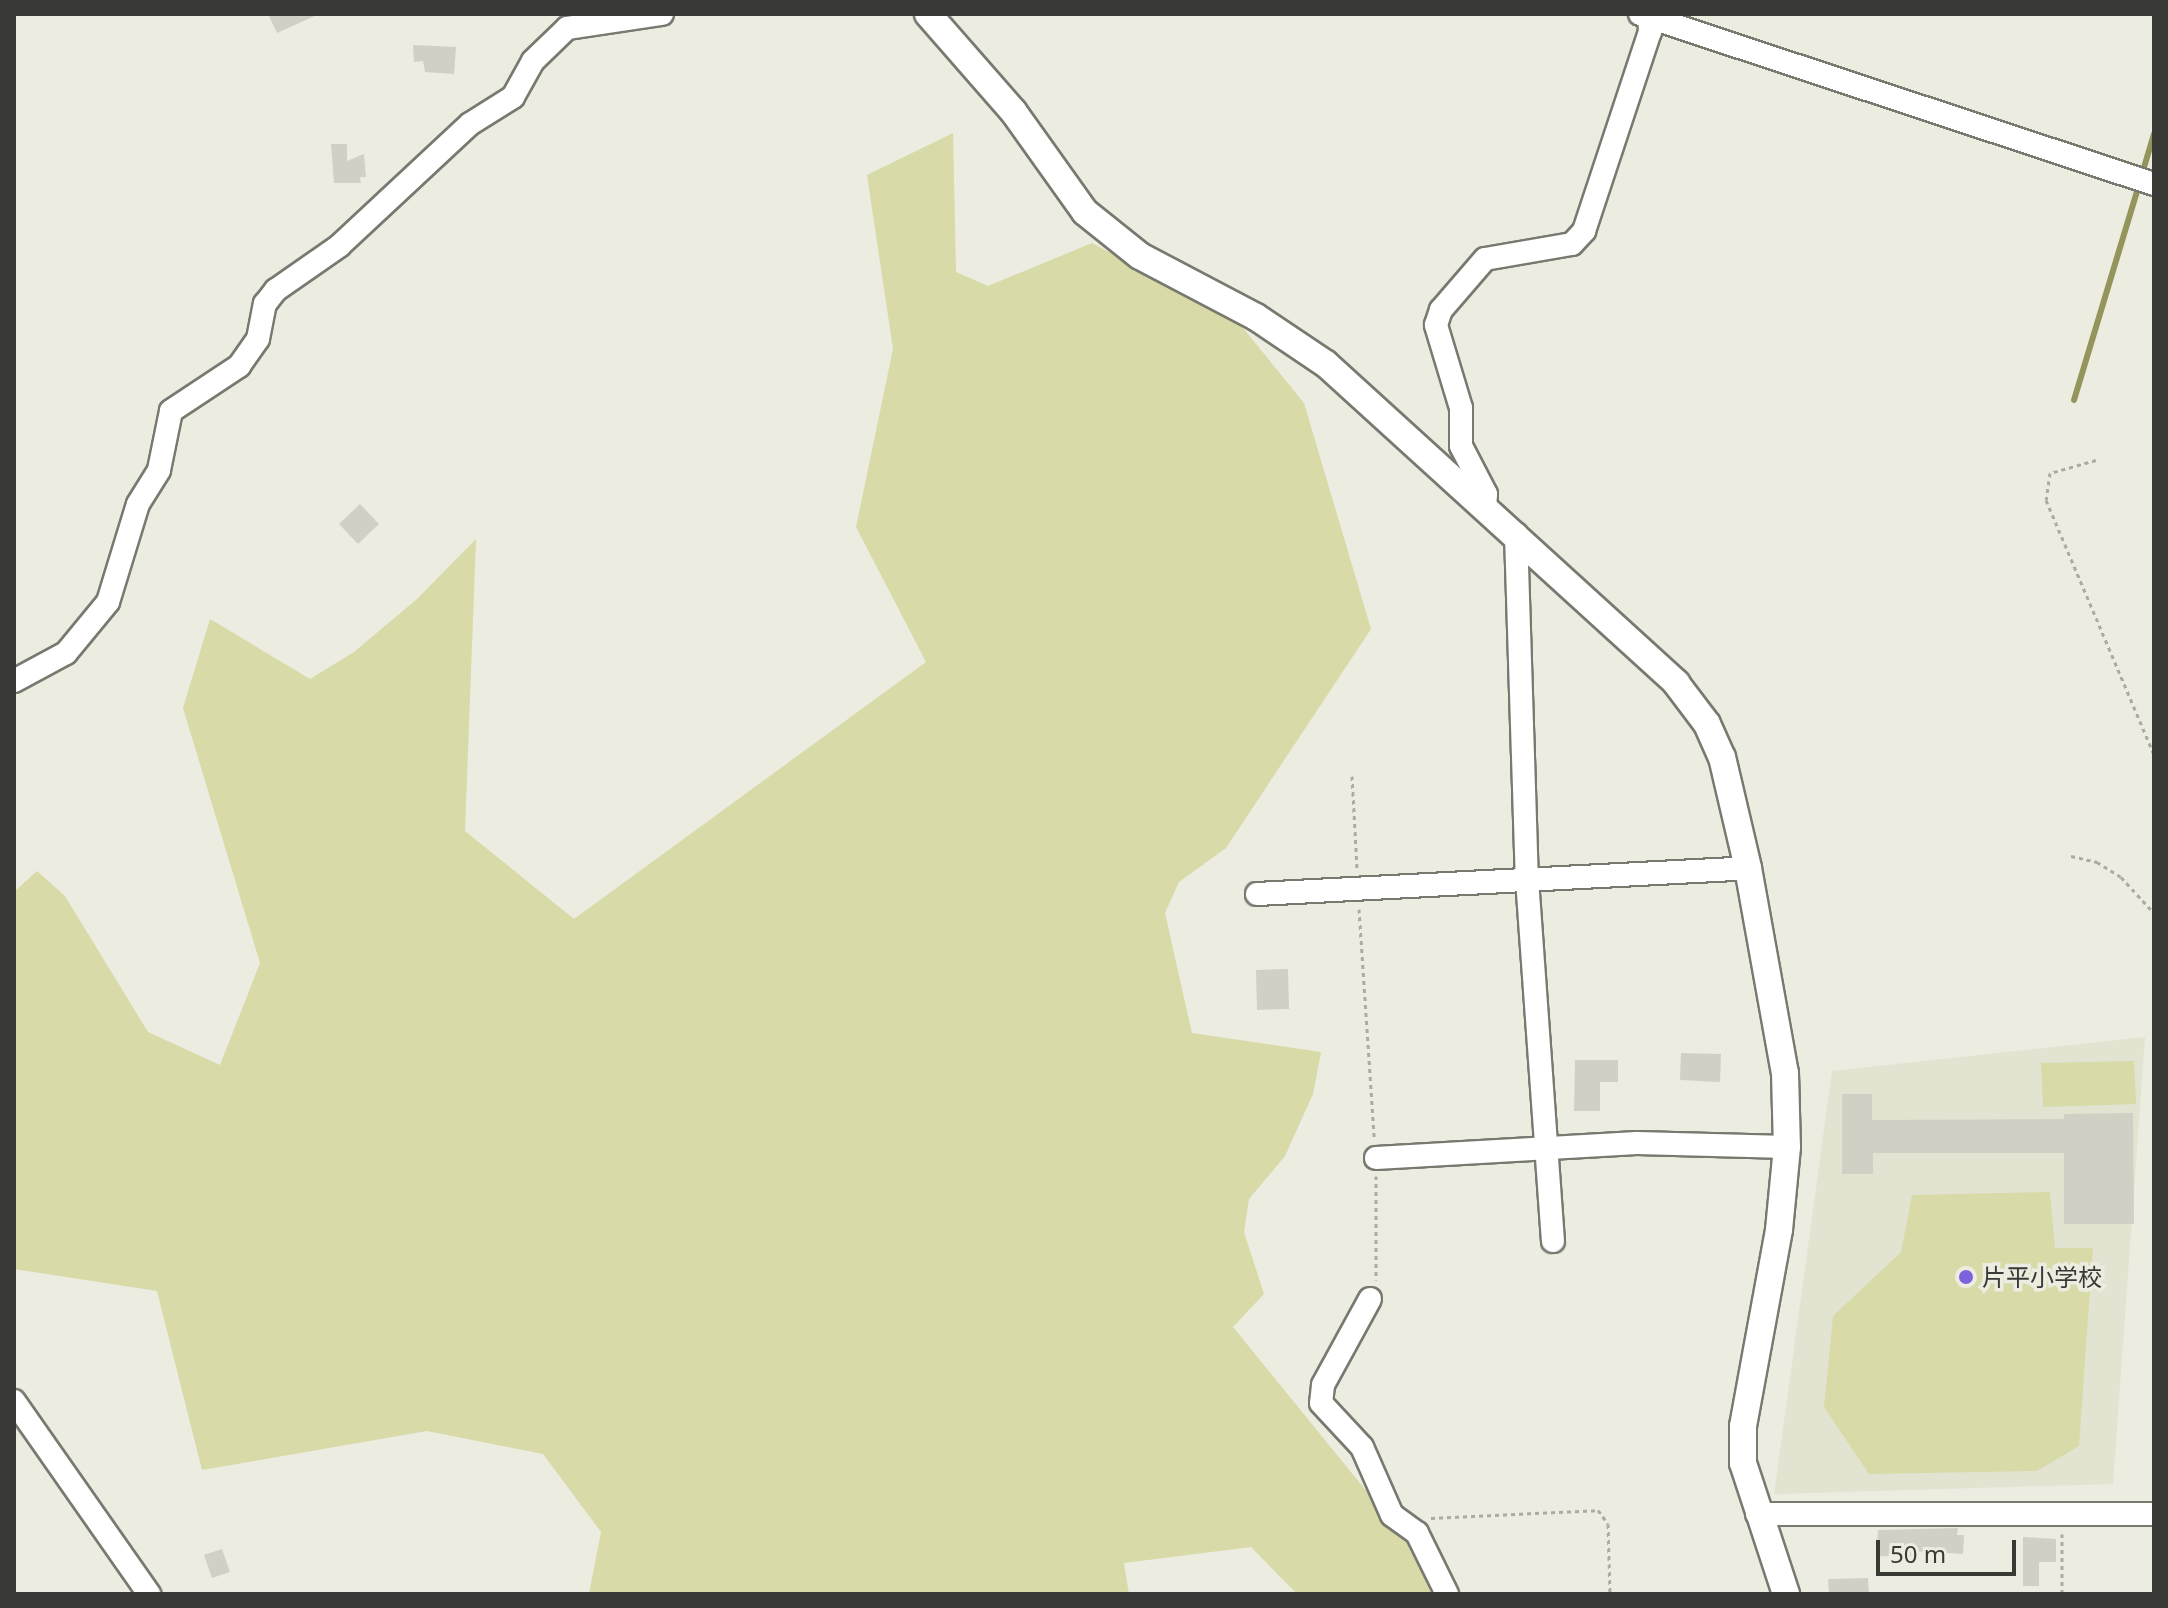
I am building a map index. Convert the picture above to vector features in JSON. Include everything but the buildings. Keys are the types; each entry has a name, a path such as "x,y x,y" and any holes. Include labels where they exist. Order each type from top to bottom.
{"street":[{"path":"14,681 66,653 108,602 138,504 159,470 171,411 239,366 258,339 265,304 276,290 339,246 470,124 513,97 533,61 565,21 662,14"},
{"path":"928,14 1013,111 1085,212 1140,256 1293,339 1516,534 1676,683 1707,724 1722,757 1748,868 1785,1073 1787,1147 1779,1230 1743,1426 1743,1463 1757,1514 1786,1594"},
{"path":"1485,508 1486,494 1461,446 1461,408 1436,325 1441,310 1485,259 1572,244 1584,231 1650,32 1646,15"},
{"path":"1646,15 2154,184"},
{"path":"1516,534 1527,879 1553,1241"},
{"path":"1257,894 1748,868"},
{"path":"1376,1158 1547,1146 1716,1143 1787,1147"},
{"path":"1370,1299 1319,1398 1362,1447 1392,1515 1409,1525 1447,1594"},
{"path":"14,1401 149,1594"},
{"path":"1757,1514 2154,1514"}],"path":[{"path":"2096,460 2050,473 2046,500 2154,754"},
{"path":"1352,776 1376,1158 1378,1275 1370,1299"},
{"path":"2071,856 2097,862 2121,877 2154,913"},
{"path":"1409,1525 1440,1516 1598,1510 1608,1524 1610,1594"},
{"path":"2062,1513 2062,1594"}],"shaded area":[{"name":"片平小学校","path":"2145,1037 2113,1484 1774,1494 1832,1071"}],"green space":[{"path":"953,133 956,272 988,286 1092,243 1239,323 1304,403 1371,629 1226,848 1179,882 1165,913 1192,1033 1321,1052 1313,1094 1285,1156 1249,1199 1244,1232 1264,1294 1233,1327 1411,1546 1431,1594 1297,1594 1251,1547 1124,1563 1129,1594 589,1594 601,1532 543,1454 427,1431 202,1470 157,1291 14,1269 14,892 37,871 65,896 148,1032 220,1065 260,963 183,708 210,619 310,679 354,652 417,599 476,539 465,831 574,919 926,662 856,527 893,349 867,175"},
{"path":"2134,1061 2136,1104 2043,1107 2041,1063"},
{"path":"2050,1192 2055,1248 2093,1248 2079,1446 2037,1471 1869,1474 1824,1407 1833,1316 1901,1252 1912,1195"}],"waterway":[{"path":"2142,174 2154,134"},
{"path":"2074,400 2139,185"}],"place":[{"name":"片平小学校","path":"1966,1277"}]}
